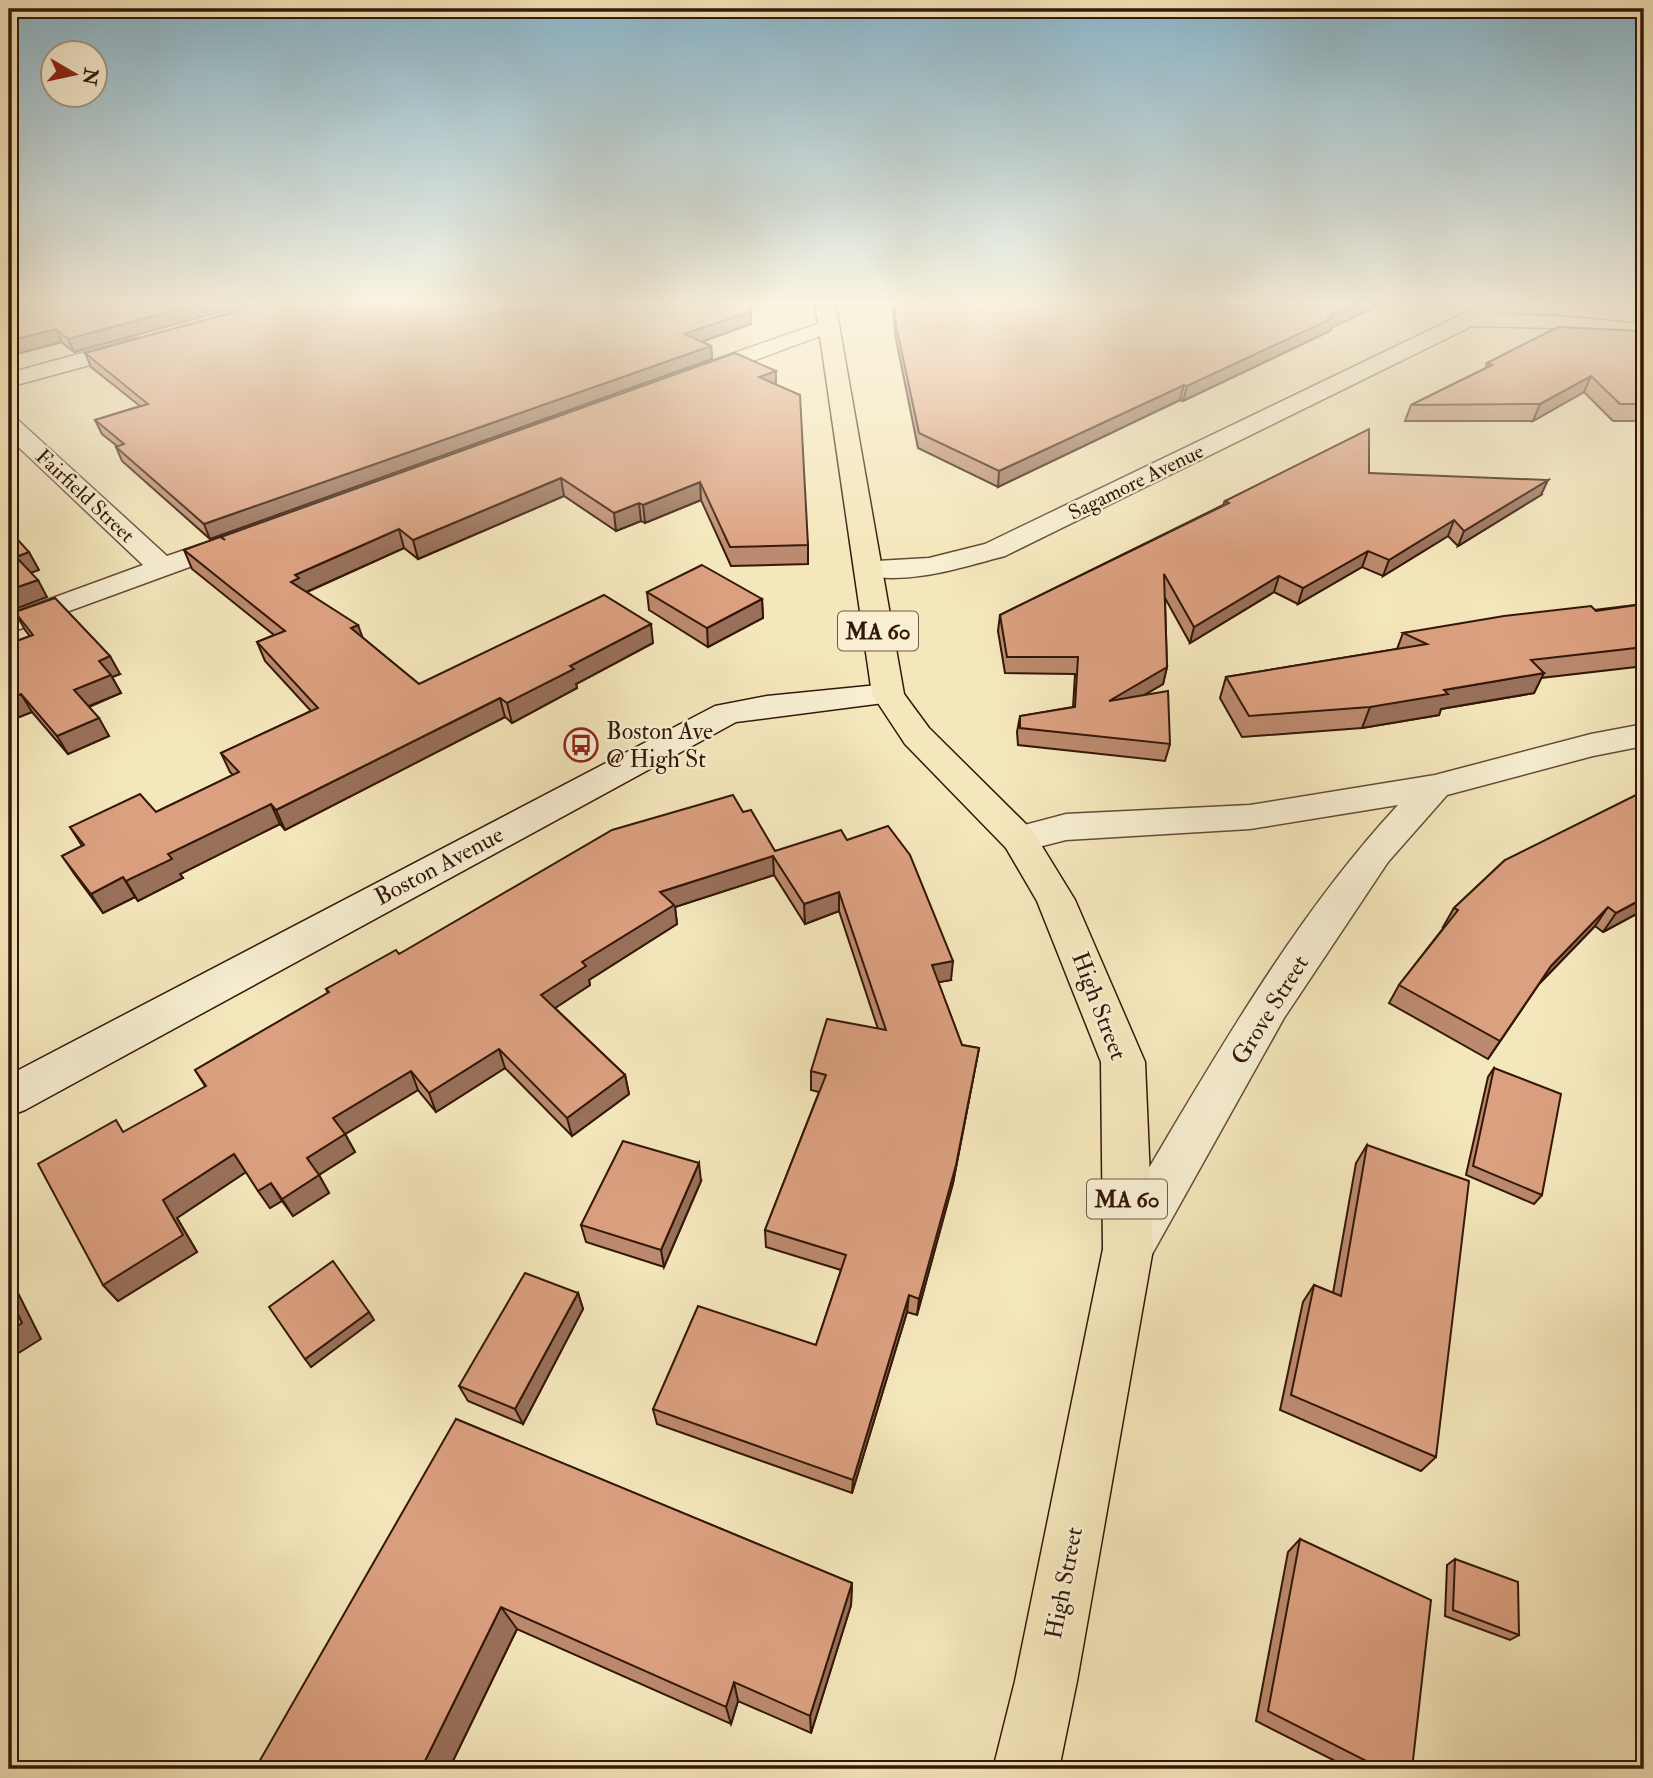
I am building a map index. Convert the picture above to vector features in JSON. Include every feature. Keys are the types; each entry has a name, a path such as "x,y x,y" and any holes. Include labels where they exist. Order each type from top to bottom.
{"main road":[{"name":"High Street","path":"839,385 888,694 917,736 1019,839 1056,900 1124,1062 1128,1250 1046,1681 1026,1769"}],"street":[{"name":"Sagamore Avenue","path":"869,568 929,567 995,550 1334,385"},
{"name":"Fairfield Street","path":"9,425 162,567"},
{"path":"9,624 266,530"},
{"name":"Boston Avenue","path":"9,1097 727,713 767,706 888,694"},
{"path":"1019,839 1066,827 1250,817 1435,786 1591,745 1644,735"},
{"name":"Grove Street","path":"1128,1250 1269,1006 1375,853 1435,786"}],"building":[{"path":"124,385 600,385 204,524 116,447 124,444 95,420 148,404"},
{"path":"646,385 777,385 800,395 808,545 730,547 700,482 643,505 639,503 614,513 561,478 413,540 399,529 295,575 299,578 291,582 358,625 351,628 419,684 604,595 651,624 570,666 574,669 507,703 500,698 276,810 271,804 168,854 172,859 126,881 123,877 91,894 62,856 84,845 70,827 140,794 156,812 239,772 221,753 318,708 257,642 285,631 184,550 220,537 225,540 221,537"},
{"path":"909,385 1189,385 1184,385 999,471 919,433"},
{"path":"1452,385 1575,385 1540,404 1411,405"},
{"path":"1600,385 1644,385 1644,404 1620,404"},
{"path":"1369,429 1369,473 1548,480 1464,531 1454,520 1389,560 1368,551 1303,588 1279,576 1194,627 1164,574 1167,667 1109,701 1168,691 1170,744 1020,728 1020,716 1075,707 1078,657 1007,657 1000,615 1229,503 1225,501"},
{"path":"9,530 29,552 16,557 38,580 9,590"},
{"path":"702,565 762,599 707,628 647,592"},
{"path":"55,598 110,656 99,661 111,675 74,690 99,718 57,736 21,694 9,699 9,651 18,647 14,642 33,635 15,612"},
{"path":"1644,604 1644,647 1531,660 1544,673 1444,690 1448,694 1370,707 1249,716 1226,677 1427,644 1403,633 1504,616 1591,606 1596,611"},
{"path":"1644,793 1644,898 1616,913 1608,907 1551,966 1500,1041 1399,985 1458,910 1454,908 1505,860"},
{"path":"733,795 743,812 751,810 775,851 841,830 847,840 888,826 910,855 953,961 932,965 962,1045 979,1048 956,1165 919,1299 909,1295 853,1480 653,1409 698,1306 816,1345 846,1255 765,1230 826,1075 811,1071 827,1019 886,1030 839,892 804,904 773,856 660,892 674,905 582,962 586,966 541,995 625,1075 567,1118 499,1049 429,1093 411,1071 333,1118 345,1134 307,1158 319,1175 282,1199 271,1183 258,1191 234,1154 163,1200 183,1235 103,1285 38,1164 116,1120 123,1132 206,1086 195,1070 329,992 326,989 396,950 399,954 612,830"},
{"path":"1494,1068 1561,1094 1542,1195 1473,1166"},
{"path":"623,1141 699,1163 661,1250 581,1225"},
{"path":"1367,1145 1469,1181 1436,1457 1291,1395 1314,1285 1341,1296"},
{"path":"333,1261 369,1312 305,1359 269,1307"},
{"path":"525,1273 578,1293 515,1409 459,1386"},
{"path":"9,1295 22,1323 9,1332"},
{"path":"456,1419 852,1583 810,1716 734,1682 726,1707 501,1607 421,1769 255,1769"},
{"path":"1300,1539 1431,1600 1412,1769 1382,1769 1268,1711"},
{"path":"1455,1559 1518,1582 1519,1635 1453,1610"}],"place":[{"name":"Boston Ave @ High St","path":"581,745"}]}
